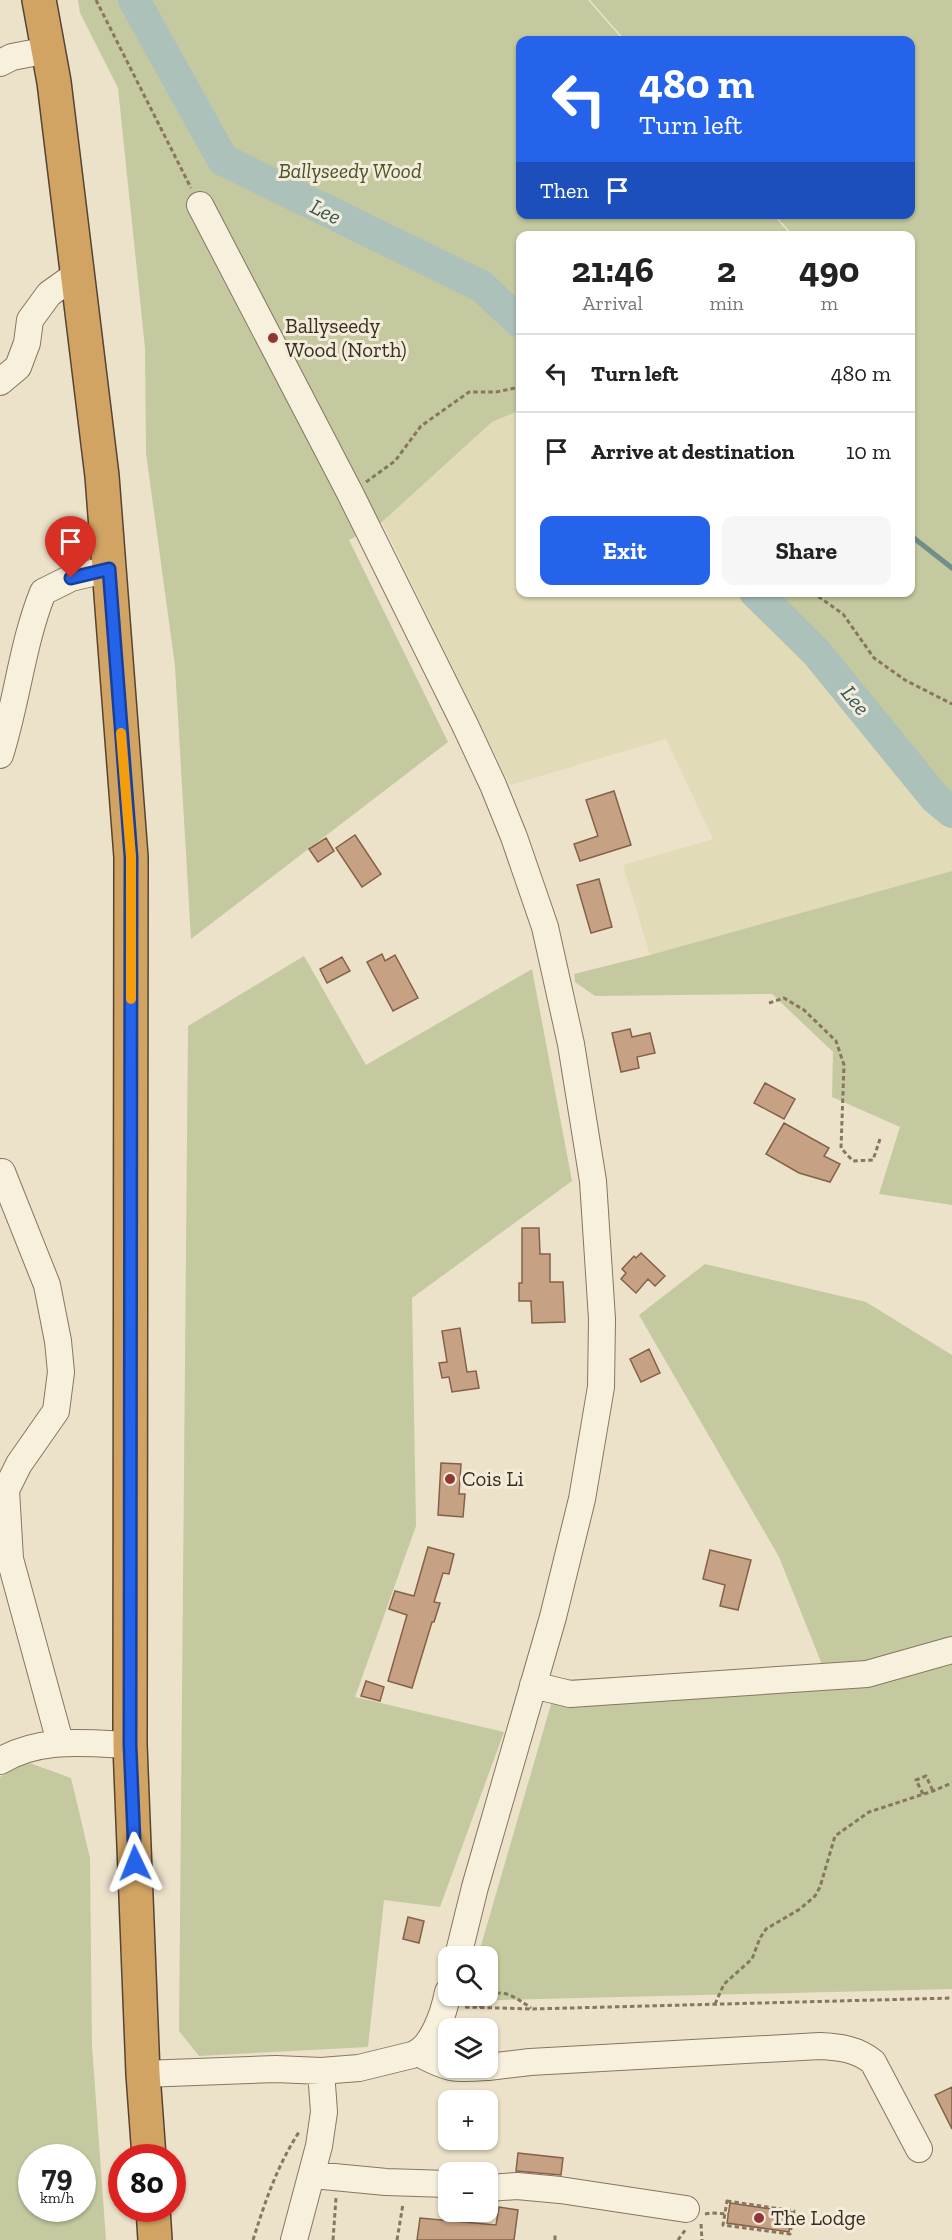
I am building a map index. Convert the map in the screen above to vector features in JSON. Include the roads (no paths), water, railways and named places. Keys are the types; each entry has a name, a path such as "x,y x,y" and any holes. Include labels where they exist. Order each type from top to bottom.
{"highway":[{"path":"39,0 48,50 102,476 131,857 130,1745 143,2074 148,2144"},
{"path":"154,2222 155,2240"}],"street":[{"path":"0,63 12,57 48,50"},
{"path":"200,206 350,493 493,784 537,900 550,948 571,1044 593,1181 602,1319 601,1376 582,1499 460,1946"},
{"path":"0,382 18,367 27,343 30,320 49,294 77,274"},
{"path":"0,755 11,718 32,620 43,592 71,578 109,569"},
{"path":"2,1172 47,1285 58,1341 61,1372 56,1411 19,1464 6,1490 10,1559 60,1743"},
{"path":"533,1685 570,1694 867,1674 952,1650"},
{"path":"0,1761 11,1754 38,1745 60,1743 130,1745"},
{"path":"143,2074 276,2069 321,2071 359,2068 418,2053 429,2039 445,2006"},
{"path":"498,2066 820,2046 851,2049 865,2055 873,2062 920,2149"},
{"path":"418,2053 438,2064"},
{"path":"294,2240 320,2146 324,2112 321,2071"},
{"path":"313,2175 386,2182 438,2184"},
{"path":"498,2187 517,2186 549,2189 692,2214"}],"waterway":[{"name":"Lee","path":"134,0 223,160 481,286 516,318"},
{"path":"481,286 516,300"},
{"path":"915,539 952,568"},
{"name":"Lee","path":"760,597 816,652 935,798 952,812"}],"place":[{"name":"Ballyseedy Wood (North)","path":"273,338"},
{"name":"Cois Li","path":"450,1479"},
{"name":"The Lodge","path":"759,2218"}],"park label":[{"name":"Ballyseedy Wood","path":"350,171"}]}
